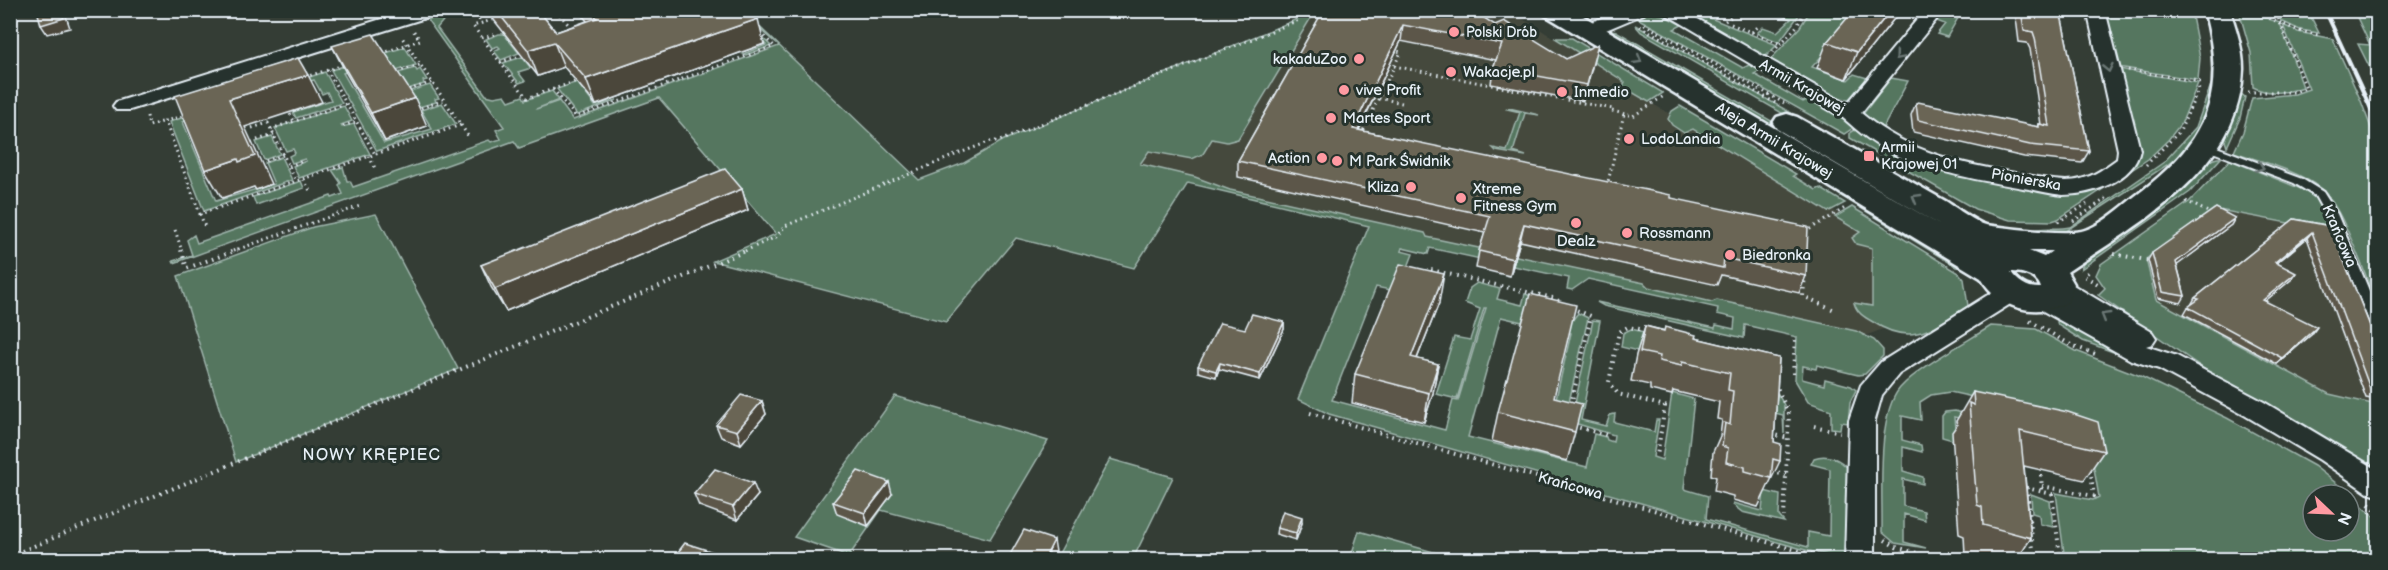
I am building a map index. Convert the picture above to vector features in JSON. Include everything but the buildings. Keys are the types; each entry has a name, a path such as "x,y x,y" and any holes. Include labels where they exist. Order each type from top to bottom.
{"street":[{"path":"123,106 431,10"},
{"name":"Aleja Armii Krajowej","path":"1554,10 1612,18 1967,227 2031,290"},
{"name":"Armii Krajowej","path":"1668,10 1850,114 1935,10"},
{"name":"Pionierska","path":"1850,114 1876,136 1920,160 2061,188 2091,185 2127,161 2129,150 2096,10"},
{"path":"1860,560 1862,420 1875,382 1890,368 2031,290 2100,247 2182,174 2196,134 2218,124 2229,72 2226,42 2217,10"},
{"name":"Aleja Armii Krajowej","path":"1612,18 2031,290"},
{"path":"1967,227 2025,241 2100,247"},
{"path":"2031,290 2151,343 2168,362 2321,447 2378,485"}],"lane":[{"name":"Krańcowa","path":"2196,134 2298,181 2319,195 2331,214 2378,328"}],"path":[{"path":"472,10 482,23"},
{"path":"557,12 570,10"},
{"path":"10,555 720,262 777,237 785,226 938,162 991,141 1009,137 1299,20 1305,10"},
{"path":"1766,59 1797,26 1806,10"},
{"path":"2249,10 2300,31 2319,35"},
{"path":"2249,92 2294,92 2307,88 2275,10"},
{"path":"557,12 578,36"},
{"path":"1725,21 1732,16"},
{"path":"501,17 473,26 527,98 585,78"},
{"path":"1612,18 1790,107"},
{"path":"1715,18 1781,44"},
{"path":"377,54 420,40 408,22"},
{"path":"1752,32 1759,26"},
{"path":"553,89 576,117 774,46 757,30"},
{"path":"482,38 497,33"},
{"path":"401,36 468,136"},
{"path":"1356,144 1401,52 1390,50"},
{"path":"500,62 517,57"},
{"path":"294,81 347,64"},
{"path":"397,72 420,65"},
{"path":"1394,66 1613,109 1612,111 1633,116 1662,98 1665,93"},
{"path":"2108,66 2202,81 2196,134"},
{"path":"327,70 375,154"},
{"path":"409,90 432,82"},
{"path":"1378,98 1402,103"},
{"path":"421,108 444,100"},
{"path":"271,129 346,104"},
{"path":"146,111 149,126 197,111"},
{"path":"290,114 294,121"},
{"path":"1606,188 1624,114"},
{"path":"165,122 205,227"},
{"path":"343,126 356,122"},
{"path":"252,128 267,123 296,181"},
{"path":"200,214 460,125"},
{"path":"257,140 274,135"},
{"path":"266,161 283,155"},
{"path":"369,156 375,168"},
{"path":"289,166 303,161"},
{"path":"304,178 310,190"},
{"path":"2186,201 2215,216"},
{"path":"1797,238 1816,224 1851,205"},
{"path":"175,230 188,267 360,206"},
{"path":"2100,247 2162,263"},
{"path":"1431,270 1553,298 1591,316 1569,414"},
{"path":"1805,273 1803,296 1837,311"},
{"path":"1657,332 1628,327 1619,332 1610,382 1613,390 1618,394 1665,405 1657,456"},
{"path":"1793,374 1794,338"},
{"path":"1771,377 1788,408 1784,517"},
{"name":"Krańcowa","path":"1310,413 1831,560"},
{"path":"1567,424 1610,436"},
{"path":"1771,434 1788,438"},
{"path":"2020,486 2090,498 2094,496 2089,463"},
{"path":"1770,471 1785,475"},
{"path":"2041,475 2042,489"},
{"path":"2027,488 2034,560"},
{"path":"2042,489 2052,494 2060,556 2074,560"},
{"path":"1881,536 1896,548 1941,560"}],"shaded area":[{"path":"1315,11 1510,11 1619,78 1625,83 1624,87 1865,231 1874,234 1883,329 1860,338 1016,143 1305,26"},
{"path":"2214,209 2331,231 2377,351 2377,405 2329,394 2156,300 2146,259"}],"green space":[{"path":"743,11 919,180 964,163 1004,140 1295,20 1301,11 1315,11 1238,139 1227,142 1212,139 1203,154 1192,159 1149,151 1140,164 1195,177 1230,190 1425,233 1427,237 1644,283 1648,287 1712,302 1717,300 1856,331 1874,340 1883,350 1883,356 1865,374 1858,375 1817,365 1816,369 1803,366 1802,379 1824,385 1825,379 1851,386 1856,390 1850,402 1848,423 1841,422 1840,429 1831,428 1831,410 1808,402 1795,380 1797,337 1745,325 1744,338 1604,306 1597,302 1715,328 1716,325 1734,329 1735,318 1717,314 1718,308 1588,279 1572,290 1567,289 1569,278 1430,248 1428,254 1402,248 1401,251 1413,254 1403,280 1395,291 1376,287 1332,400 1445,430 1453,400 1458,401 1486,308 1484,308 1457,399 1436,394 1454,337 1470,340 1480,309 1465,303 1470,288 1477,283 1500,289 1497,299 1522,305 1525,294 1532,296 1522,322 1501,317 1468,437 1587,467 1594,434 1606,437 1607,440 1613,442 1614,435 1571,422 1593,320 1600,321 1581,420 1606,426 1610,415 1615,414 1614,422 1654,432 1656,420 1659,420 1653,457 1662,460 1672,393 1694,399 1684,489 1708,496 1706,519 1808,547 1808,532 1829,536 1830,469 1811,464 1814,458 1819,457 1838,460 1849,470 1847,559 1809,551 1329,414 1298,399 1369,226 1188,183 1134,268 1016,238 946,322 713,261 776,234 659,98 519,148 514,141 174,263 173,261 192,255 187,240 194,235 197,243 331,196 332,198 343,194 339,185 341,183 332,170 343,167 347,181 350,181 353,187 489,140 491,142 501,139 496,130 504,127 426,18 442,13 447,16 437,28 486,95 494,97 505,95 509,101 523,96 525,100 552,91 559,100 536,109 559,101 573,120 779,46 749,20"},
{"path":"1693,11 1777,45 1765,57 1688,13"},
{"path":"1768,11 1802,11 1779,42 1757,33 1763,27 1777,32 1791,19"},
{"path":"1810,11 1862,11 1812,67 1848,80 1854,74 1867,78 1849,99 1839,98 1770,60 1800,27"},
{"path":"1942,11 1962,11 1947,37 1937,34 1945,24 1934,20"},
{"path":"2105,11 2191,11 2200,58 2198,80 2118,67"},
{"path":"2239,11 2247,11 2280,23 2303,87 2278,92 2253,87 2251,53"},
{"path":"2277,11 2308,11 2319,33 2300,30 2281,21"},
{"path":"2354,11 2377,11 2377,82 2358,44 2370,45"},
{"path":"1649,13 1663,15 1682,25 1674,29 1743,68 1751,64 1762,70 1754,74 1803,102 1812,98 1856,126 1844,134 1637,18"},
{"path":"747,23 771,46 743,54 766,45 748,27 580,86 595,106 617,100 577,115 557,89"},
{"path":"1635,25 1848,145 1801,124 1641,32"},
{"path":"2283,25 2298,32 2333,39 2361,101 2377,144 2377,304 2344,224 2328,196 2301,176 2234,152 2243,132 2252,98 2295,94 2309,89"},
{"path":"1616,31 1830,155 1847,170 1766,129 1606,32"},
{"path":"504,34 519,53 501,60 494,51 500,48 498,46 492,48 486,39"},
{"path":"1555,38 1572,38 1663,93 1649,102 1623,87 1625,83 1619,78"},
{"path":"405,47 416,65 396,71 387,59 343,73 384,143 432,129 421,110 442,103 456,124 377,151 331,70"},
{"path":"522,57 531,68 518,72 525,81 519,83 503,63"},
{"path":"415,68 417,71 420,69 427,80 423,81 424,84 408,89 398,73"},
{"path":"2119,69 2198,83 2182,122 2168,140 2148,159 2052,221 2010,220 1975,209 1850,138 1850,133 1858,128 1908,160 1920,165 2059,193 2130,169 2138,159 2139,150"},
{"path":"325,72 342,103 296,118 293,112 331,100 327,92 322,94 314,80 183,122 216,201 274,184 265,163 281,157 292,180 204,211 169,122"},
{"path":"1891,78 1908,81 1883,128 1863,114"},
{"path":"430,85 439,98 435,99 436,102 419,107 410,91"},
{"path":"2211,85 2217,87 2213,102 2190,147 2167,165 2064,232 2030,231 2070,227 2164,162 2196,127"},
{"path":"2239,92 2245,97 2240,118 2227,147 2225,141"},
{"path":"344,106 352,121 341,125 342,127 354,124 370,154 299,178 293,166 306,161 305,159 292,163 289,156 295,153 293,149 286,151 275,128"},
{"path":"1680,106 1796,174 1793,176 1816,190 1820,188 1845,203 1828,212 1693,129 1684,133 1672,125 1668,119 1672,111"},
{"path":"1507,109 1539,115 1525,113 1513,152 1526,156 1496,151 1493,148 1507,151 1520,112"},
{"path":"272,137 280,154 264,160 256,142"},
{"path":"2221,158 2190,192 2081,269 2085,259 2180,192 2211,160"},
{"path":"2230,160 2306,191 2318,201 2331,231 2214,209 2146,259 2156,300 2329,394 2377,405 2377,475 2233,389 2098,295 2105,288 2096,275 2101,264 2189,202"},
{"path":"301,181 304,188 256,205 253,197"},
{"path":"1838,194 1882,213 1968,268 1957,267"},
{"path":"1852,207 1959,273 1964,279 1968,306 1934,327 1912,334 1887,330 1861,314 1854,303 1872,306 1872,248 1856,244 1852,238 1860,232 1835,217"},
{"path":"376,214 458,369 236,462 178,276 313,227"},
{"path":"1578,313 1588,318 1565,420 1552,416 1571,333 1550,328 1571,322"},
{"path":"2060,319 2127,357 2083,341 2058,325 2057,322"},
{"path":"1991,326 2036,329 2076,351 2138,375 2227,418 2314,466 2336,483 2301,483 2301,543 2361,543 2361,505 2377,519 2377,559 2083,560 2064,553 2056,493 2093,500 2099,497 2089,439 1973,397 1950,392 1931,395 1920,402 1921,420 1902,416 1902,440 1921,445 1922,452 1903,447 1903,471 1923,477 1923,484 1903,479 1903,506 1924,511 1925,520 1904,514 1904,542 1926,548 1895,543 1882,532 1882,457 1887,417 1892,401 1900,388 1918,372"},
{"path":"1631,329 1742,355 1764,369 1772,384 1621,347 1623,333"},
{"path":"1773,385 1784,405 1784,434 1783,415 1771,412"},
{"path":"895,396 1048,441 990,539 881,510 849,556 794,537"},
{"path":"1955,411 1981,418 1981,423 1954,417 1956,441 1942,437 1942,416 1945,412"},
{"path":"1110,459 1173,477 1133,559 1056,559"},
{"path":"1764,491 1780,495 1779,516 1784,522 1742,512 1733,505 1733,503 1762,511"},
{"path":"2031,494 2050,501 2053,527 2040,524 2039,515 2032,513"},
{"path":"1359,531 1451,557 1459,559 1350,559"}],"railway":[{"path":"2325,10 2378,124"}],"place":[{"name":"Polski Drób","path":"1454,32"},
{"name":"kakaduZoo","path":"1359,59"},
{"name":"Wakacje.pl","path":"1451,72"},
{"name":"vive Profit","path":"1344,90"},
{"name":"Inmedio","path":"1562,92"},
{"name":"Martes Sport","path":"1331,118"},
{"name":"LodoLandia","path":"1629,139"},
{"name":"Armii Krajowej 01","path":"1869,156"},
{"name":"Action","path":"1322,158"},
{"name":"M Park Świdnik","path":"1337,161"},
{"name":"Kliza","path":"1411,187"},
{"name":"Xtreme Fitness Gym","path":"1461,198"},
{"name":"Dealz","path":"1576,223"},
{"name":"Rossmann","path":"1627,233"},
{"name":"Biedronka","path":"1730,255"}],"district":[{"name":"NOWY KRĘPIEC","path":"372,455"}]}
